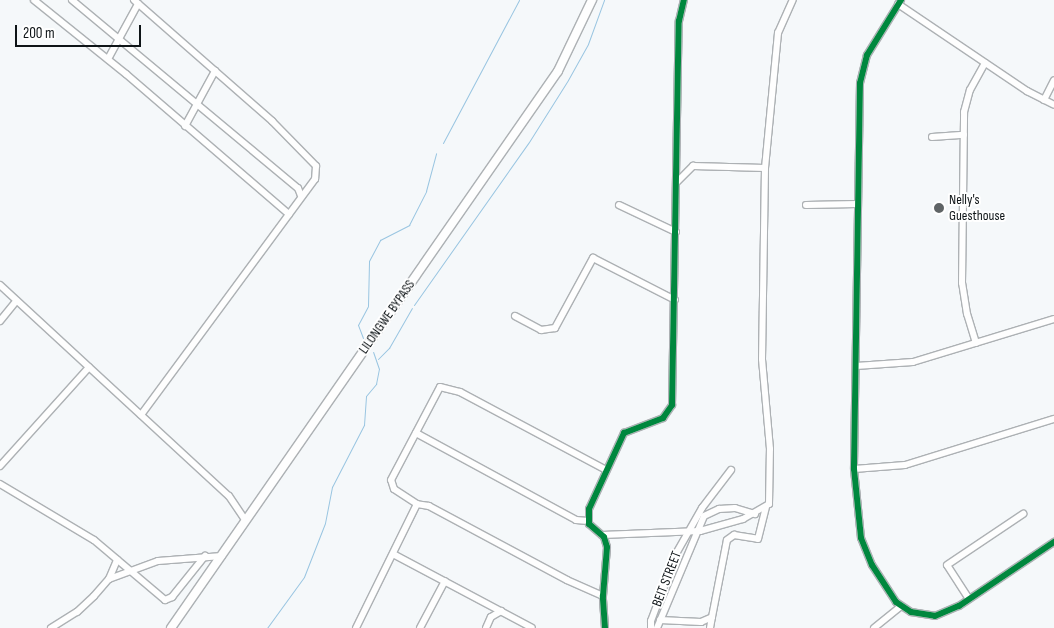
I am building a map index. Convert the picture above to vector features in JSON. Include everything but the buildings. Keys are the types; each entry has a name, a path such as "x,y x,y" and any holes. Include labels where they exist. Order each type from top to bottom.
{"main road":[{"name":"LILONGWE BYPASS","path":"171,628 558,71 592,0"}],"street":[{"path":"34,0 108,59 289,214"},
{"path":"72,0 298,188 301,196"},
{"path":"588,521 589,510 624,434 663,418 671,411 675,300 679,21 684,0"},
{"path":"710,628 727,540 734,535 758,539 766,508 770,450 762,359 765,168 778,33 793,0"},
{"path":"108,59 136,2 286,134 316,166 315,179 141,415"},
{"path":"1054,105 985,63 899,2 863,64 858,127 854,469 861,538 884,587 900,606 918,614 935,616 969,599 1054,542"},
{"path":"976,343 966,314 962,283 964,136 968,95 985,63"},
{"path":"186,126 215,71"},
{"path":"1044,100 1054,80"},
{"path":"932,137 964,136"},
{"path":"677,182 693,166 765,168"},
{"path":"806,205 857,204"},
{"path":"619,205 676,232"},
{"path":"515,316 542,330 554,328 594,258 675,300"},
{"path":"0,285 229,496 246,521"},
{"path":"0,321 16,301"},
{"path":"856,366 913,362 1054,319"},
{"path":"0,466 88,367"},
{"path":"603,596 567,580 428,506 417,504 394,489 391,480 438,388 445,387 606,470"},
{"path":"854,469 904,465 1054,419"},
{"path":"416,433 576,520 588,521 602,535 607,553 603,596 605,628"},
{"name":"BEIT STREET","path":"651,628 651,621 670,568 687,532 731,470"},
{"path":"0,484 94,540 165,600 172,597 205,556"},
{"path":"356,628 417,504"},
{"path":"656,628 704,516 713,510 734,508 755,514"},
{"path":"602,535 696,532 755,514 766,508"},
{"path":"969,599 947,565 1024,514"},
{"path":"393,554 532,628"},
{"path":"109,579 129,570 158,561 222,556"},
{"path":"51,628 77,612 109,579 118,560"},
{"path":"420,628 445,581"},
{"path":"874,628 900,606"},
{"path":"486,628 494,614 501,611"},
{"path":"660,620 700,622 712,617"}],"waterway":[{"path":"443,143 519,0"},
{"path":"414,305 529,142 568,80 588,44 604,0"},
{"path":"363,338 358,325 368,306 369,261 380,240 409,225 426,191 436,153"},
{"path":"378,359 389,348 412,308"},
{"path":"267,628 304,577 325,523 332,487 364,425 366,396 376,384 379,369 373,352"}],"cycle path":[{"path":"605,628 603,596 607,547 604,537 589,524 589,509 624,433 663,418 672,405 679,21 684,0"},
{"path":"901,0 867,55 860,83 854,469 861,538 872,565 896,602 911,612 935,616 959,606 1054,542"}],"place":[{"name":"Nelly's Guesthouse","path":"939,208"}]}
